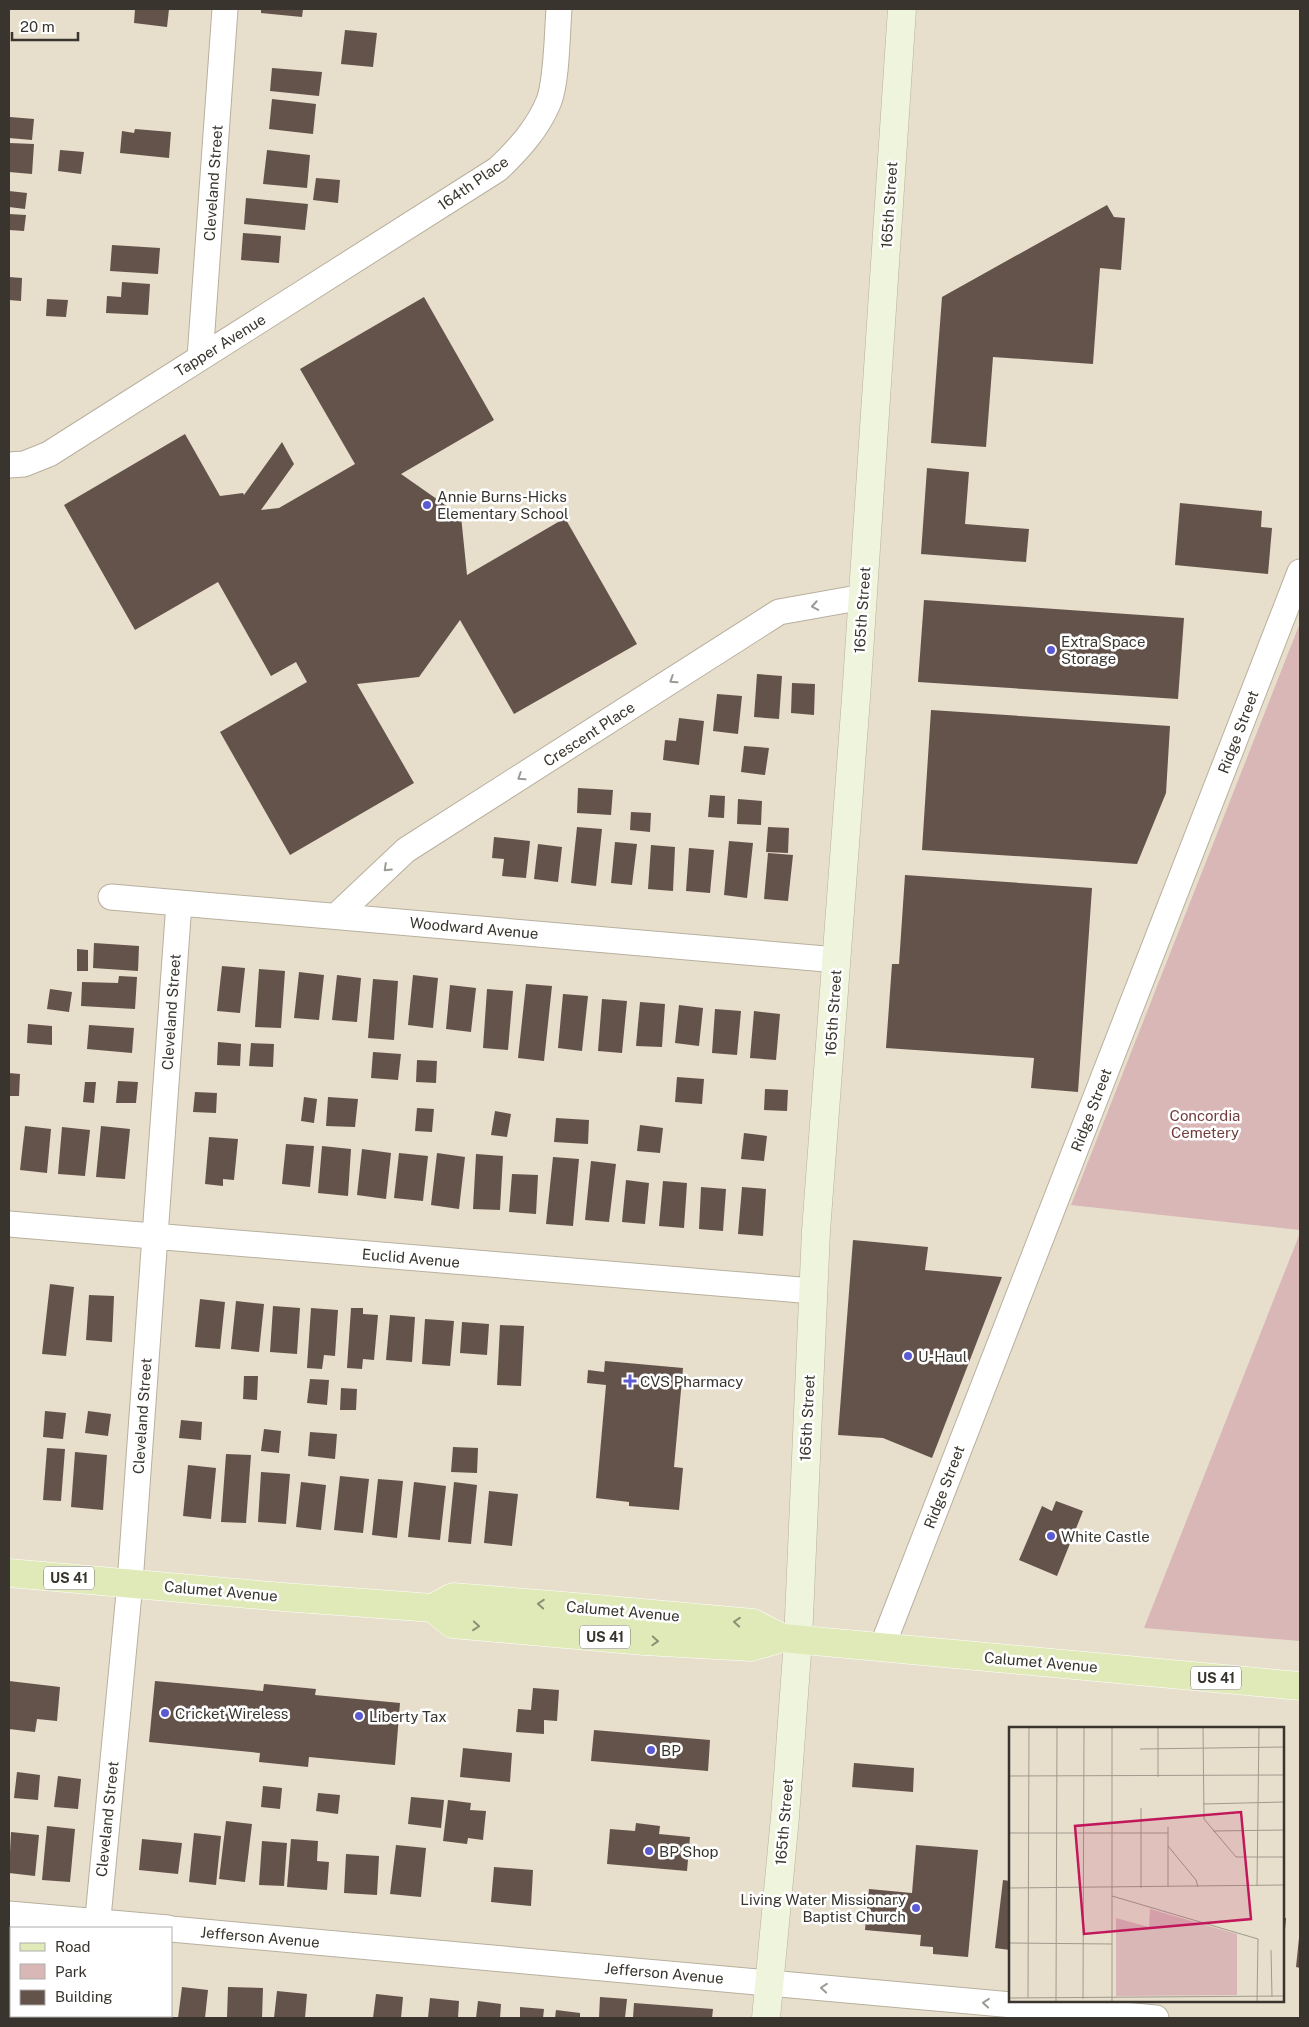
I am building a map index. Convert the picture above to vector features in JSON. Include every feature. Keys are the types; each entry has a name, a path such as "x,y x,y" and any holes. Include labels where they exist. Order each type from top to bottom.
{"main road":[{"name":"165th Street","path":"766,2018 785,1817 790,1639 812,1291 863,597 902,9"},
{"name":"Calumet Avenue","path":"9,1572 433,1608 452,1624 462,1625 644,1641 751,1647 790,1639 1300,1686"}],"street":[{"name":"Cleveland Street","path":"200,358 225,9"},
{"name":"164th Place","path":"426,215 498,169 514,154 534,129 550,99 559,9"},
{"name":"Tapper Avenue","path":"9,465 24,464 49,454 426,215"},
{"name":"Ridge Street","path":"882,1647 1300,572"},
{"name":"Crescent Place","path":"338,916 406,850 779,612 863,597"},
{"name":"Woodward Avenue","path":"111,897 837,960"},
{"name":"Cleveland Street","path":"97,1925 130,1583 179,903"},
{"name":"Euclid Avenue","path":"9,1224 812,1291"},
{"path":"9,1914 97,1925 144,1927"},
{"name":"Jefferson Avenue","path":"172,1929 1156,2018"}],"green space":[{"name":"Concordia Cemetery","path":"1300,623 1300,1230 1071,1205"},
{"path":"1300,1233 1300,1641 1144,1628"}],"building":[{"path":"135,9 169,9 167,27 134,23"},
{"path":"261,9 303,9 302,17 261,13"},
{"path":"345,30 377,33 373,67 341,64"},
{"path":"272,68 322,72 319,96 270,91"},
{"path":"272,99 316,104 313,134 269,129"},
{"path":"10,117 34,119 32,140 9,138"},
{"path":"135,129 171,132 169,158 120,153 122,131 134,133"},
{"path":"9,143 34,144 32,174 9,172"},
{"path":"60,150 84,152 81,174 58,171"},
{"path":"267,150 310,155 307,188 263,184"},
{"path":"316,178 340,180 338,203 313,200"},
{"path":"9,191 27,193 25,209 9,207"},
{"path":"246,198 308,204 305,230 244,224"},
{"path":"1107,205 1114,217 1125,218 1121,270 1100,268 1093,364 993,357 986,447 931,443 942,297"},
{"path":"9,214 26,215 24,231 9,230"},
{"path":"243,233 281,236 279,263 241,260"},
{"path":"112,245 160,248 158,274 110,271"},
{"path":"9,277 22,278 21,301 9,300"},
{"path":"122,282 150,284 148,315 106,313 107,296 121,297"},
{"path":"424,297 494,420 401,474 461,516 467,575 565,518 637,644 514,714 460,620 419,677 357,684 414,783 290,855 220,732 307,682 296,662 271,676 218,582 135,630 64,505 185,434 220,496 243,493 244,495 282,442 294,464 261,510 279,508 355,464 300,369"},
{"path":"47,299 68,300 66,317 46,316"},
{"path":"927,468 969,472 965,524 1029,529 1026,562 921,554"},
{"path":"1180,503 1262,511 1261,527 1272,528 1268,574 1175,565"},
{"name":"Extra Space Storage","path":"924,600 1184,618 1178,699 918,682"},
{"path":"757,674 782,676 779,719 754,717"},
{"path":"792,683 815,684 814,715 791,713"},
{"path":"717,694 742,696 738,734 713,731"},
{"path":"931,710 1170,726 1166,793 1137,864 922,850"},
{"path":"679,718 704,721 699,765 663,760 665,740 676,741"},
{"path":"744,746 769,748 765,775 741,772"},
{"path":"578,788 613,790 611,815 577,813"},
{"path":"710,795 725,796 724,818 708,817"},
{"path":"738,799 762,801 761,825 737,824"},
{"path":"631,812 651,813 650,832 630,830"},
{"path":"577,827 602,829 596,886 571,883"},
{"path":"768,827 789,828 788,853 766,852"},
{"path":"494,837 530,841 526,878 502,876 504,859 492,858"},
{"path":"729,841 753,843 747,898 724,895"},
{"path":"615,842 637,844 632,885 611,883"},
{"path":"538,844 562,847 558,882 534,879"},
{"path":"651,845 675,847 673,891 648,889"},
{"path":"689,848 714,850 710,893 686,891"},
{"path":"768,853 793,855 788,901 764,899"},
{"path":"905,875 1092,888 1078,1092 1031,1088 1034,1058 886,1048 892,964 899,964"},
{"path":"94,943 139,946 138,971 93,968"},
{"path":"77,949 88,950 88,971 77,971"},
{"path":"222,966 245,968 240,1013 217,1011"},
{"path":"259,969 285,971 281,1028 255,1027"},
{"path":"299,972 324,975 319,1020 294,1018"},
{"path":"337,975 361,978 357,1022 332,1020"},
{"path":"413,975 438,978 433,1028 408,1025"},
{"path":"119,976 137,977 135,1009 81,1006 82,982 118,983"},
{"path":"373,979 398,981 394,1040 368,1038"},
{"path":"526,984 552,986 544,1061 518,1058"},
{"path":"450,985 476,988 471,1032 446,1029"},
{"path":"50,989 72,992 69,1012 47,1009"},
{"path":"487,989 513,991 508,1050 483,1048"},
{"path":"563,994 588,996 582,1051 558,1048"},
{"path":"602,999 627,1001 622,1053 598,1051"},
{"path":"640,1002 665,1004 662,1047 636,1046"},
{"path":"679,1005 703,1008 699,1046 675,1043"},
{"path":"715,1009 741,1011 737,1055 712,1053"},
{"path":"754,1011 780,1014 776,1060 750,1058"},
{"path":"28,1024 52,1026 52,1045 27,1043"},
{"path":"89,1025 134,1028 132,1053 87,1049"},
{"path":"218,1042 241,1044 240,1066 217,1065"},
{"path":"251,1043 274,1044 273,1067 249,1066"},
{"path":"373,1052 401,1054 398,1080 371,1078"},
{"path":"417,1060 437,1061 436,1083 416,1082"},
{"path":"9,1073 20,1074 19,1096 9,1096"},
{"path":"677,1077 704,1079 702,1104 675,1102"},
{"path":"118,1081 138,1082 136,1103 116,1103"},
{"path":"85,1082 96,1082 94,1103 83,1102"},
{"path":"765,1089 788,1090 787,1111 764,1110"},
{"path":"195,1092 217,1093 216,1113 193,1112"},
{"path":"304,1097 317,1099 314,1123 301,1121"},
{"path":"328,1097 358,1099 355,1127 326,1126"},
{"path":"417,1108 434,1109 432,1132 415,1131"},
{"path":"495,1111 511,1114 507,1137 491,1135"},
{"path":"556,1118 589,1120 588,1144 554,1142"},
{"path":"640,1125 663,1128 660,1153 637,1151"},
{"path":"25,1126 51,1129 47,1173 20,1170"},
{"path":"101,1126 130,1129 125,1179 96,1177"},
{"path":"62,1127 90,1130 85,1176 58,1174"},
{"path":"744,1133 767,1136 764,1161 741,1159"},
{"path":"209,1137 238,1139 234,1180 223,1179 223,1186 205,1184"},
{"path":"286,1144 314,1146 310,1187 282,1184"},
{"path":"322,1146 351,1149 348,1196 318,1193"},
{"path":"362,1149 391,1153 386,1199 357,1195"},
{"path":"399,1153 428,1156 423,1201 394,1198"},
{"path":"437,1153 465,1157 459,1209 431,1205"},
{"path":"476,1154 503,1156 500,1210 473,1209"},
{"path":"553,1157 579,1159 573,1226 546,1224"},
{"path":"591,1161 616,1164 609,1222 585,1220"},
{"path":"512,1174 538,1175 536,1214 509,1212"},
{"path":"626,1180 649,1183 645,1224 622,1222"},
{"path":"663,1181 687,1183 684,1228 659,1226"},
{"path":"701,1187 726,1189 723,1231 699,1229"},
{"path":"742,1187 766,1189 763,1236 738,1234"},
{"name":"U-Haul","path":"853,1240 928,1247 925,1270 1002,1277 932,1458 883,1438 838,1435"},
{"path":"50,1284 74,1287 66,1356 42,1354"},
{"path":"89,1295 114,1296 112,1342 86,1340"},
{"path":"200,1299 225,1302 220,1349 195,1347"},
{"path":"236,1301 264,1304 259,1352 231,1349"},
{"path":"273,1306 300,1308 297,1354 270,1352"},
{"path":"311,1308 338,1310 335,1356 324,1355 322,1369 307,1368"},
{"path":"351,1308 363,1308 363,1314 378,1315 374,1360 363,1359 362,1369 347,1368"},
{"path":"390,1315 415,1317 412,1362 386,1360"},
{"path":"425,1319 454,1321 450,1366 422,1364"},
{"path":"462,1322 489,1324 487,1355 460,1353"},
{"path":"500,1325 524,1326 521,1386 497,1385"},
{"name":"CVS Pharmacy","path":"605,1361 683,1368 674,1467 683,1468 679,1510 629,1506 629,1502 596,1498 606,1385 587,1383 588,1370 604,1372"},
{"path":"244,1376 258,1376 257,1400 243,1399"},
{"path":"310,1379 329,1380 327,1405 307,1403"},
{"path":"341,1388 357,1389 356,1410 340,1410"},
{"path":"45,1411 66,1413 63,1439 43,1437"},
{"path":"88,1411 111,1414 108,1436 85,1433"},
{"path":"181,1420 202,1422 201,1440 179,1438"},
{"path":"264,1429 281,1431 279,1453 261,1451"},
{"path":"310,1432 337,1434 335,1459 308,1456"},
{"path":"453,1447 478,1448 477,1473 451,1472"},
{"path":"47,1448 65,1449 61,1501 43,1500"},
{"path":"75,1452 107,1455 103,1510 71,1507"},
{"path":"226,1454 251,1455 246,1523 221,1522"},
{"path":"188,1465 216,1468 211,1519 183,1516"},
{"path":"261,1472 290,1474 286,1524 258,1522"},
{"path":"340,1476 369,1479 363,1533 334,1530"},
{"path":"378,1479 403,1481 397,1538 372,1535"},
{"path":"301,1482 326,1485 321,1530 296,1527"},
{"path":"414,1482 446,1486 440,1540 408,1537"},
{"path":"454,1482 477,1485 471,1544 448,1542"},
{"path":"489,1491 518,1494 512,1546 484,1543"},
{"name":"White Castle","path":"1056,1501 1083,1511 1057,1576 1019,1560 1042,1506 1052,1511"},
{"path":"9,1681 60,1687 57,1721 37,1719 35,1732 9,1729"},
{"path":"155,1681 263,1691 264,1684 316,1689 315,1695 400,1703 395,1765 309,1757 308,1767 259,1762 260,1753 149,1742"},
{"path":"533,1688 559,1690 557,1721 544,1720 544,1734 516,1732 518,1709 531,1710"},
{"name":"BP","path":"594,1730 710,1740 708,1771 591,1761"},
{"path":"463,1748 512,1753 510,1782 460,1777"},
{"path":"854,1763 914,1768 913,1792 852,1787"},
{"path":"17,1772 40,1775 38,1800 14,1798"},
{"path":"58,1776 81,1779 78,1809 54,1807"},
{"path":"263,1786 282,1788 280,1809 261,1807"},
{"path":"318,1793 340,1795 338,1814 316,1811"},
{"path":"411,1797 444,1800 441,1828 408,1824"},
{"path":"448,1800 471,1803 470,1810 486,1811 483,1840 468,1838 467,1844 443,1841"},
{"path":"226,1821 252,1824 245,1882 219,1879"},
{"name":"BP Shop","path":"636,1823 660,1826 659,1834 690,1837 687,1871 607,1864 610,1829 635,1831"},
{"path":"47,1826 75,1829 70,1882 42,1880"},
{"path":"11,1832 39,1835 35,1876 9,1873"},
{"path":"194,1833 221,1836 216,1885 189,1882"},
{"path":"142,1839 182,1843 178,1874 139,1870"},
{"path":"291,1839 318,1841 317,1861 329,1862 327,1890 287,1887"},
{"path":"262,1841 287,1843 284,1886 259,1885"},
{"path":"396,1845 426,1848 421,1897 390,1894"},
{"path":"916,1845 978,1850 968,1957 933,1954 933,1947 920,1946 921,1935 865,1930 869,1889 912,1893"},
{"path":"346,1854 379,1856 377,1895 344,1893"},
{"path":"494,1867 533,1870 531,1906 491,1902"},
{"path":"1003,1880 1009,1881 1009,1950 995,1948"},
{"path":"1284,1918 1286,1918 1284,1941"},
{"path":"1300,1938 1300,1968 1296,1967"},
{"path":"182,1987 208,1990 205,2018 178,2018"},
{"path":"228,1987 263,1988 262,2018 227,2017"},
{"path":"277,1991 307,1994 305,2018 274,2018"},
{"path":"376,1994 403,1997 401,2018 373,2018"},
{"path":"600,1997 627,1999 625,2018 599,2018"},
{"path":"430,1998 459,2001 458,2018 428,2018"},
{"path":"478,2001 501,2004 500,2018 476,2018"},
{"path":"634,2003 713,2009 712,2018 633,2018"},
{"path":"520,2007 544,2009 543,2018 520,2018"},
{"path":"556,2010 580,2013 580,2018 555,2018"},
{"path":"24,2017 60,2017 59,2018"}],"place":[{"name":"Annie Burns-Hicks Elementary School","path":"427,505"},
{"name":"Extra Space Storage","path":"1051,650"},
{"name":"U-Haul","path":"908,1356"},
{"name":"CVS Pharmacy","path":"630,1381"},
{"name":"White Castle","path":"1051,1536"},
{"name":"Cricket Wireless","path":"165,1713"},
{"name":"Liberty Tax","path":"359,1716"},
{"name":"BP","path":"651,1750"},
{"name":"BP Shop","path":"649,1851"},
{"name":"Living Water Missionary Baptist Church","path":"916,1908"}]}
